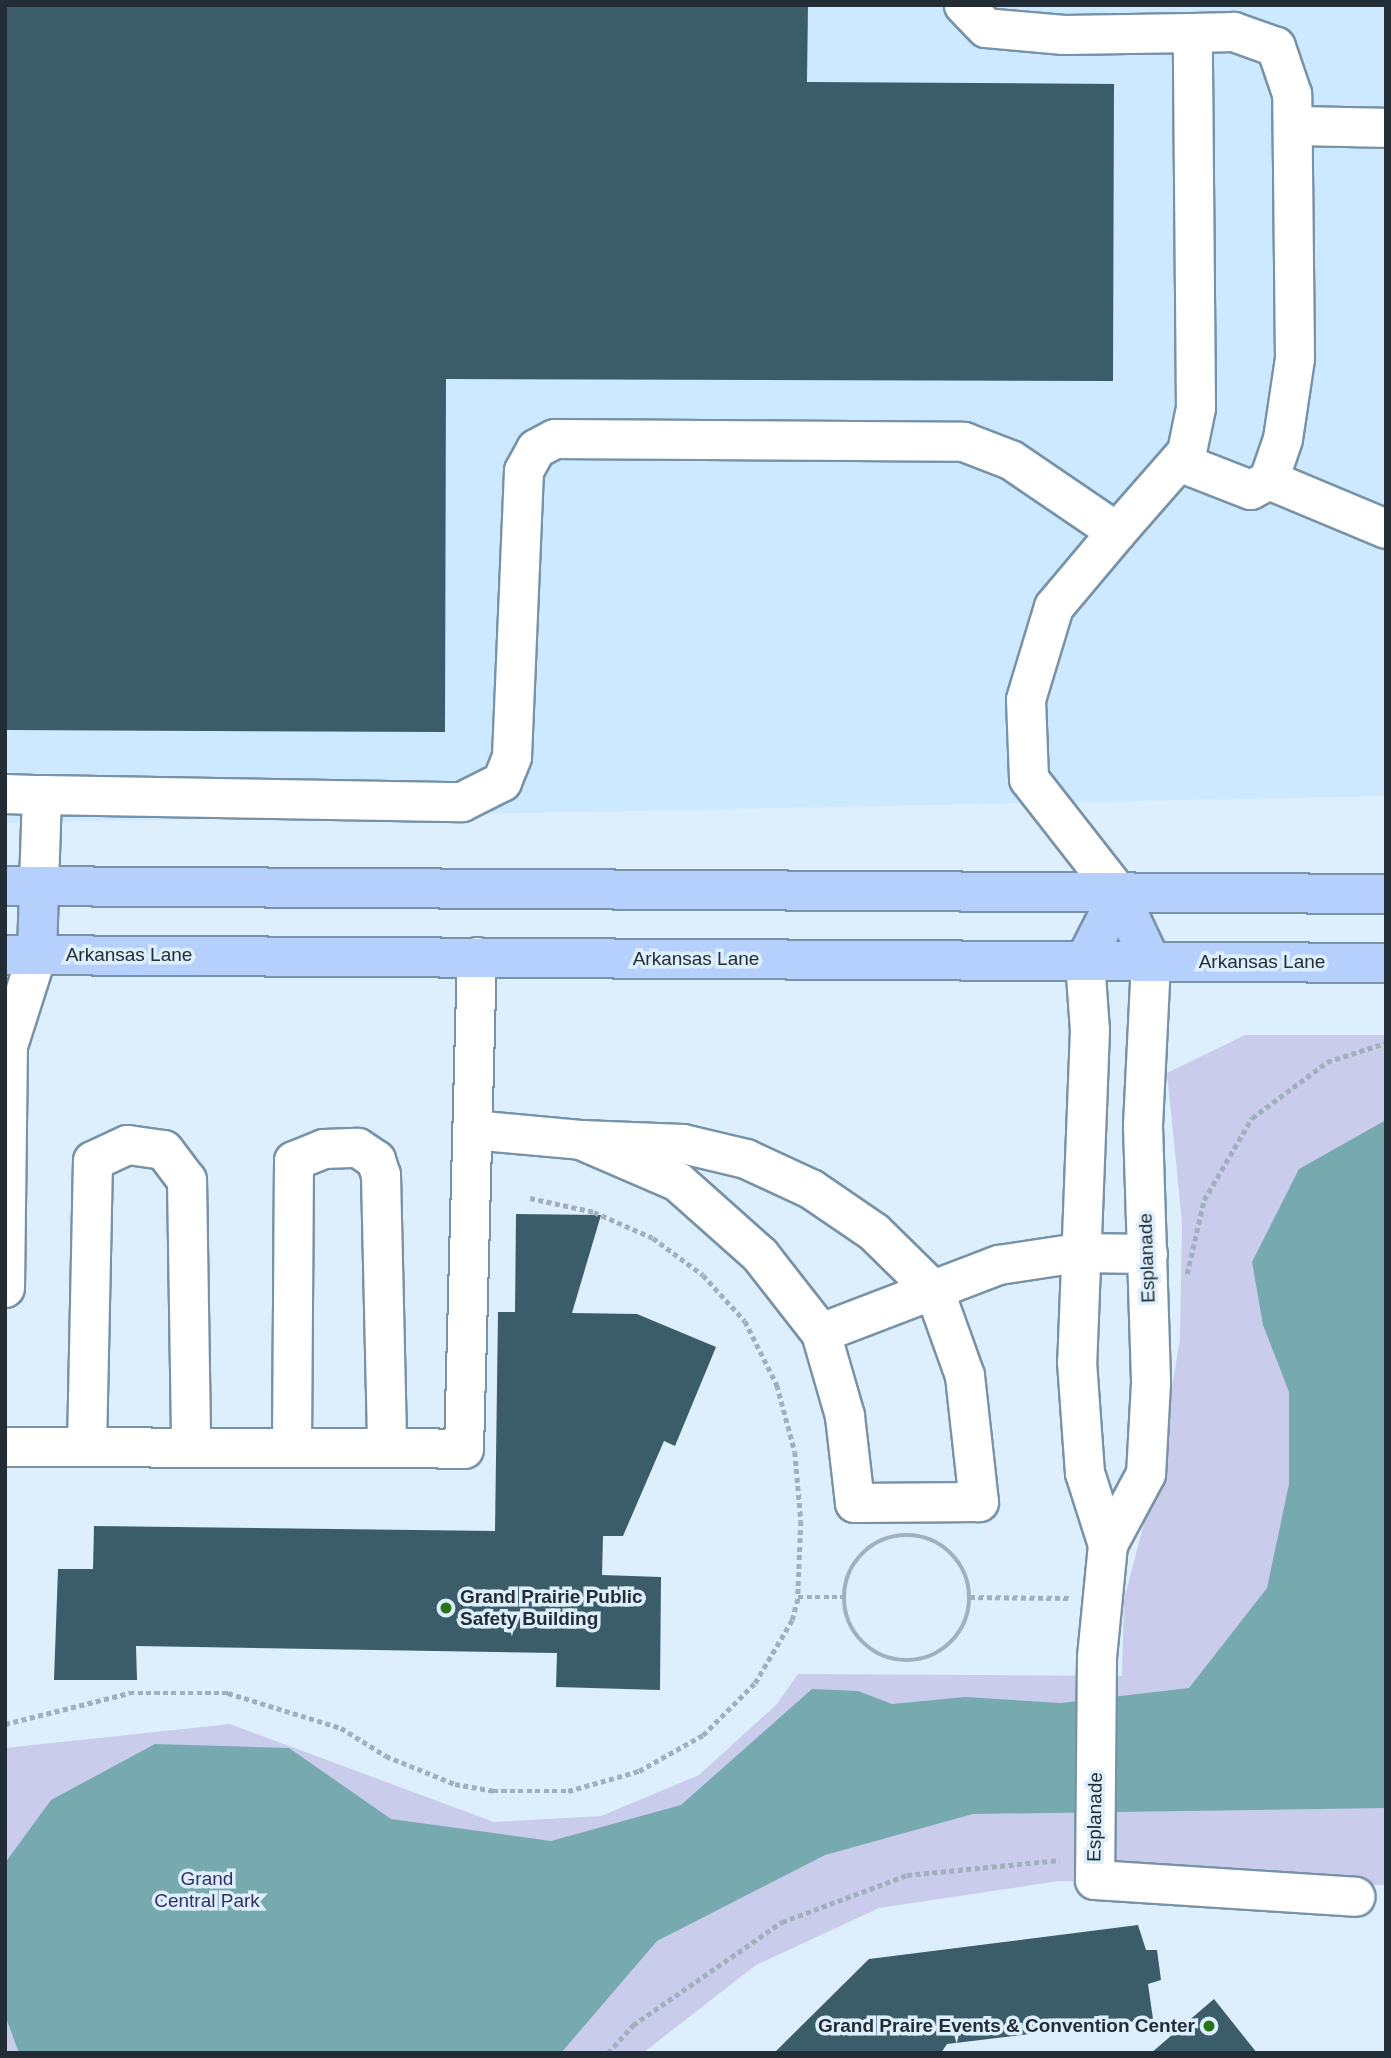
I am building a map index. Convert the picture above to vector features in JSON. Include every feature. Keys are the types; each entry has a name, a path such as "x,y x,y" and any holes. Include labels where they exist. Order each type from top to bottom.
{"main road":[{"path":"21,955 22,886 1386,894"},
{"path":"1085,961 1119,894"},
{"path":"1119,894 1151,962"},
{"name":"Arkansas Lane","path":"21,955 1386,963"}],"street":[{"path":"964,5 986,28 1064,35 1234,32 1276,47 1293,94 1295,359 1283,439 1269,480 1251,491 1179,462"},
{"path":"1119,894 1029,779 1026,700 1054,607 1187,452 1196,408 1193,33"},
{"path":"1293,126 1386,128"},
{"path":"22,886 24,794 462,802 502,782 513,757 524,471 536,449 555,439 964,442 1011,460 1117,531"},
{"path":"1269,480 1386,529"},
{"path":"5,1288 8,1046 21,955"},
{"path":"5,1447 464,1449 477,957"},
{"name":"Esplanade","path":"1085,961 1088,1103 1078,1253 1085,1473 1108,1545"},
{"name":"Esplanade","path":"1095,1868 1097,1657 1108,1545 1146,1474 1147,1254 1143,1126 1151,962"},
{"path":"472,1130 581,1140 683,1144 746,1160 811,1189 874,1232 934,1292 965,1377 979,1502 855,1503 845,1416 821,1333 760,1255 678,1182 581,1140"},
{"path":"87,1447 93,1161 128,1145 164,1150 187,1180 191,1448"},
{"path":"292,1448 294,1161 324,1149 358,1148 376,1160 381,1175 387,1448"},
{"path":"821,1333 999,1265 1078,1253 1147,1254"},
{"path":"1095,1868 1355,1897"}],"path":[{"path":"1187,1281 1188,1245 1204,1200 1252,1118 1327,1062 1386,1043"},
{"path":"5,1724 129,1693 228,1693 341,1728 386,1756 456,1784 492,1791 568,1791 639,1771 721,1719 776,1653 798,1597 802,1521 795,1452 777,1385 745,1321 703,1275 653,1238 594,1212 530,1198"},
{"path":"907,1535 951,1553 970,1597 952,1642 907,1660 862,1642 844,1597 863,1553 907,1535"},
{"path":"798,1597 844,1597"},
{"path":"970,1597 1102,1599"},
{"path":"608,2053 633,2025 703,1973 782,1922 846,1895 908,1875 1095,1868"}],"shaded area":[{"path":"5,5 1386,5 1386,796 5,823"},
{"name":"Grand Central Park","path":"1386,1120 1386,1808 973,1814 825,1855 657,1941 561,2053 19,2053 5,2015 5,1863 51,1800 155,1744 289,1748 391,1819 551,1841 681,1805 812,1689 858,1691 892,1704 965,1697 1061,1703 1189,1688 1267,1588 1289,1484 1289,1392 1263,1325 1252,1262 1299,1169"}],"green space":[{"name":"Grand Central Park","path":"1245,1035 1386,1035 1386,1885 1059,1881 879,1908 756,1965 643,2053 5,2053 5,1748 230,1724 494,1822 601,1816 699,1775 777,1704 798,1674 1122,1676 1124,1600 1158,1469 1180,1339 1182,1222 1167,1073"}],"building":[{"path":"5,5 808,5 807,82 1114,84 1113,381 446,379 445,732 5,730"},
{"path":"516,1214 601,1215 572,1313 637,1314 716,1347 675,1446 664,1441 623,1536 603,1536 602,1575 661,1577 660,1690 556,1687 557,1653 136,1646 137,1680 54,1680 58,1569 93,1569 94,1526 495,1531 498,1312 515,1312"},
{"path":"1138,1925 1146,1950 1157,1950 1161,1980 1148,1984 1153,2019 947,2044 941,2053 774,2053 869,1959"},
{"name":"Grand Praire Events & Convention Center","path":"1214,1999 1257,2053 1151,2053"}],"place":[{"name":"Grand Prairie Public Safety Building","path":"446,1608"},
{"name":"Grand Praire Events & Convention Center","path":"1209,2026"}]}
